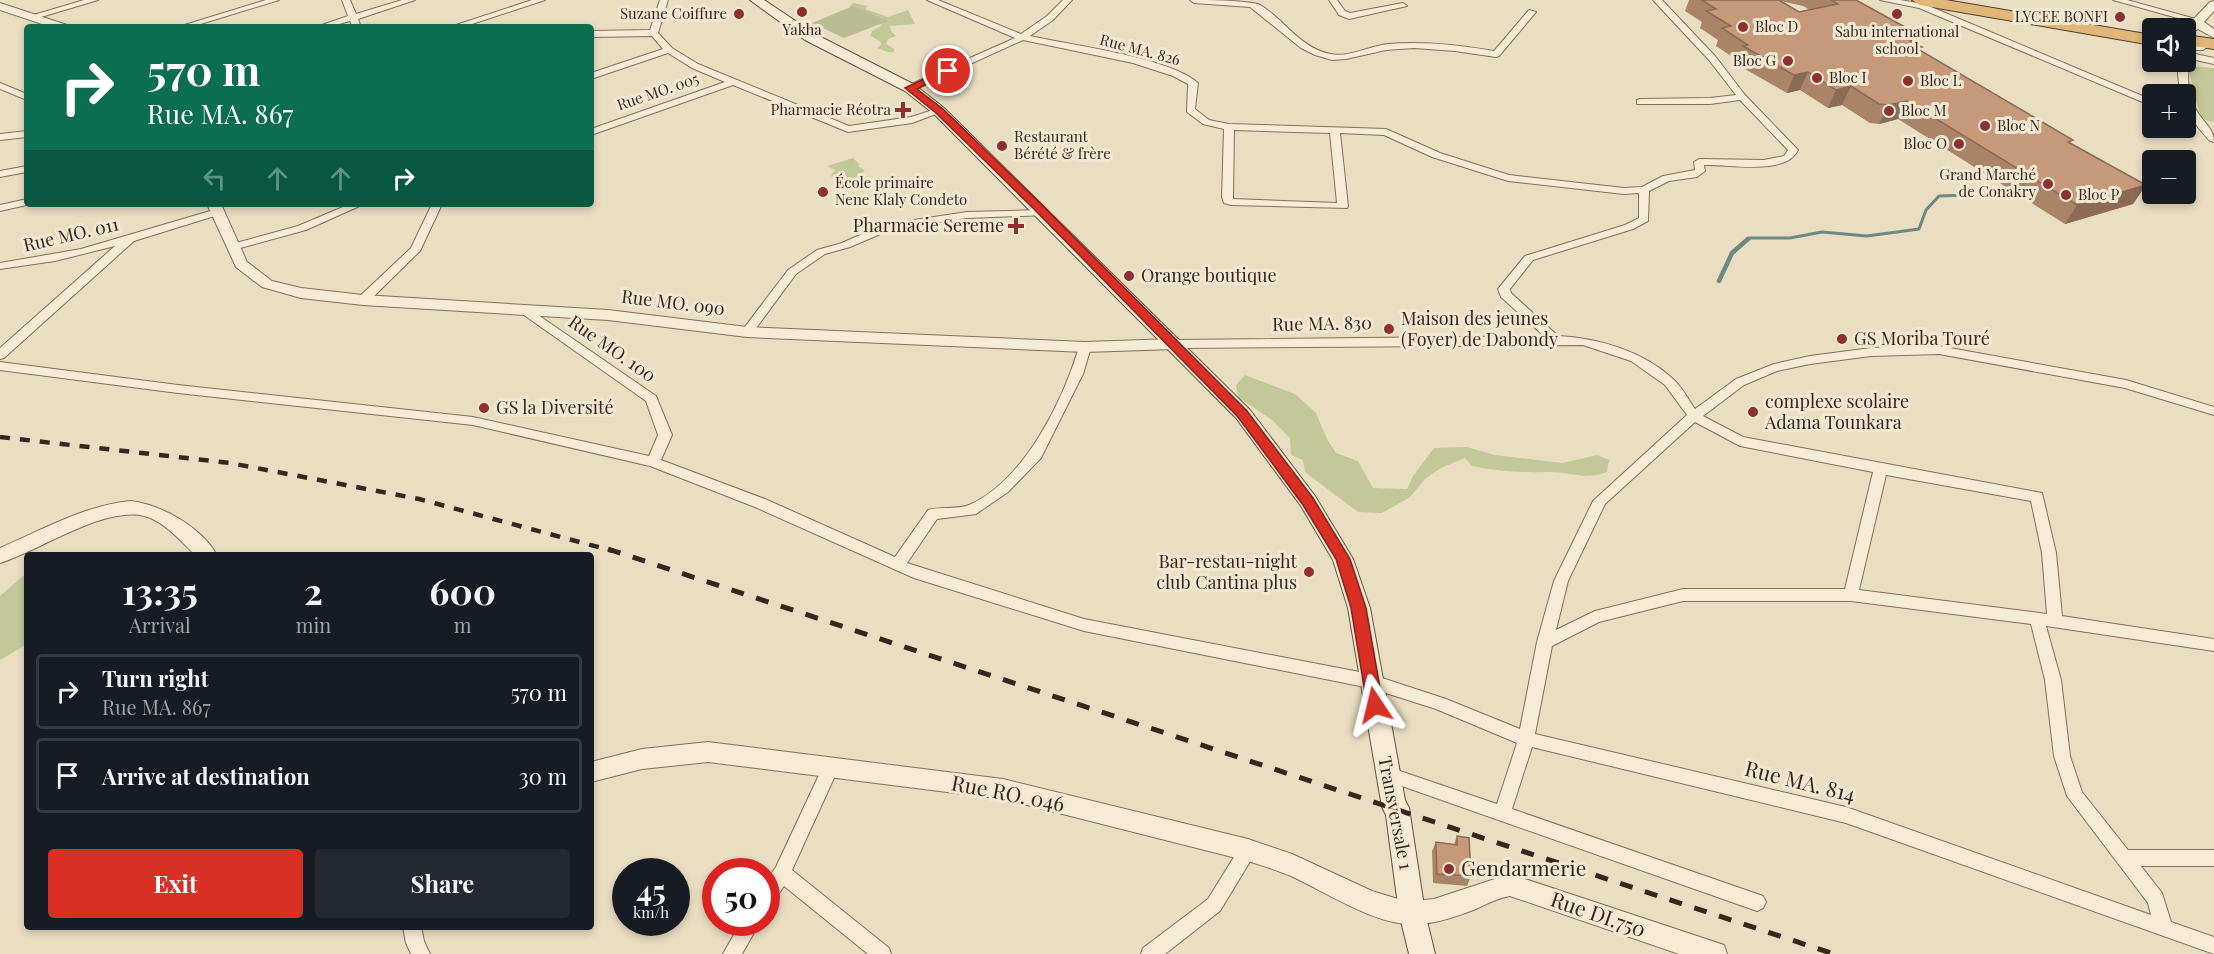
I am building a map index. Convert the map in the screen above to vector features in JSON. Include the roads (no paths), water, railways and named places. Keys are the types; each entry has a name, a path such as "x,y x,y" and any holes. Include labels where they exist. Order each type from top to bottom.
{"highway":[{"path":"1920,0 2142,38"},
{"path":"1946,0 2142,32"}],"main road":[{"name":"Transversale 1","path":"756,0 810,37 910,88 939,111 1044,213 1243,414 1302,493 1342,559 1359,608 1370,681 1394,807 1397,808 1412,913 1422,954"}],"street":[{"path":"31,17 94,0"},
{"path":"192,24 275,0"},
{"path":"346,0 356,24"},
{"path":"330,24 411,0"},
{"path":"464,24 541,0"},
{"path":"654,33 664,0"},
{"name":"Rue MA. 826","path":"932,0 1023,37 1141,64 1183,77 1193,83 1190,110 1206,122 1229,127 1386,132 1436,155 1508,178 1624,191 1644,190"},
{"path":"910,88 1023,37 1050,18 1068,0"},
{"path":"1194,0 1250,3 1261,9 1281,29 1301,43 1331,57 1353,56 1375,48 1389,46 1432,46 1496,54 1532,12"},
{"path":"1333,0 1342,13 1349,16 1403,6"},
{"path":"1555,340 1505,294 1504,289 1528,258 1543,251 1629,227 1644,219 1644,190 1667,178 1693,176 1700,171 1699,162 1784,160 1791,156 1793,150 1742,97 1712,58 1657,0"},
{"path":"1884,0 1921,6 2142,99"},
{"path":"2117,0 2198,21 2203,28 2214,34"},
{"path":"0,6 53,24"},
{"path":"2198,21 2214,6"},
{"path":"2061,24 2142,43"},
{"path":"594,34 654,33 669,50 695,66 848,129 912,120 939,111"},
{"path":"594,75 669,50"},
{"path":"2196,57 2214,61"},
{"name":"Rue MO. 005","path":"594,131 735,81"},
{"path":"0,86 24,96"},
{"path":"1640,102 1710,101 1742,97"},
{"path":"2196,122 2214,139"},
{"path":"1229,127 1227,197 1228,201 1235,203 1343,206 1335,131"},
{"path":"0,137 24,134"},
{"path":"0,174 24,170"},
{"path":"0,208 24,203"},
{"path":"233,247 302,228 351,207"},
{"path":"363,300 416,249 436,207"},
{"name":"Rue MO. 090","path":"216,208 241,264 267,284 301,293 363,300 608,315 747,332 1085,348 1174,344"},
{"name":"Rue MO. 011","path":"0,266 34,263 130,238 216,208"},
{"path":"747,332 792,272 821,252 846,245 882,229 903,225 967,215 1044,213"},
{"path":"0,355 130,238"},
{"name":"Rue MO. 100","path":"525,310 652,399 665,435 653,462"},
{"name":"Rue MA. 830","path":"1174,344 1584,341 1635,358 1670,382 1694,416"},
{"path":"898,565 933,514 971,510 1003,489 1036,455 1077,374 1085,348"},
{"path":"1502,814 1526,739 1545,642 1561,581 1600,501 1694,416 1740,382 1774,368 1810,360 1871,352 1939,350 2126,384 2214,411"},
{"name":"Rue MA. 814","path":"0,366 178,390 473,421 653,462 760,503 898,565 1084,625 1370,681 1440,704 1526,739 1846,815 2214,946"},
{"path":"1694,416 1740,441 2037,497 2049,553 2055,621"},
{"path":"1851,595 1881,469"},
{"path":"0,556 96,514 129,507 153,512 171,520 204,552"},
{"path":"1545,642 1595,617 1683,595 1851,595 2055,621 2214,645"},
{"path":"2037,619 2054,680 2062,756 2074,796 2156,899 2164,929"},
{"name":"Rue RO. 046","path":"594,771 642,759 708,752 1002,789 1248,850 1284,862 1343,890 1385,906 1412,913"},
{"path":"780,876 831,767"},
{"path":"1388,774 1757,902"},
{"path":"1150,954 1214,905 1248,850"},
{"path":"2124,858 2214,858"},
{"path":"782,873 882,954"},
{"name":"Rue DI.750","path":"1412,913 1472,899 1498,885 1510,885 1715,954"},
{"path":"413,930 415,943 421,954"},
{"path":"732,954 743,936"}],"waterway":[{"path":"1748,239 1790,238 1822,232 1867,236 1919,229 1926,210 1939,196 1998,194"},
{"path":"1719,281 1732,253 1748,239"}],"railway":[{"path":"0,437 230,463 419,499 613,551"},
{"path":"608,549 1834,954"}],"place":[{"name":"Yakha","path":"802,12"},
{"name":"Suzane Coiffure","path":"739,14"},
{"name":"Sabu international school","path":"1897,14"},
{"name":"LYCEE BONFI","path":"2120,17"},
{"name":"Bloc D","path":"1743,27"},
{"name":"Bloc G","path":"1788,61"},
{"name":"Bloc I","path":"1817,78"},
{"name":"Bloc L","path":"1908,81"},
{"name":"Pharmacie Réotra","path":"903,110"},
{"name":"Bloc M","path":"1889,111"},
{"name":"Bloc N","path":"1985,126"},
{"name":"Bloc O","path":"1959,144"},
{"name":"Restaurant Bérété & frère","path":"1002,146"},
{"name":"Grand Marché de Conakry","path":"2048,184"},
{"name":"École primaire Nene Klaly Condeto","path":"823,192"},
{"name":"Bloc P","path":"2066,195"},
{"name":"Pharmacie Sereme","path":"1016,226"},
{"name":"Orange boutique","path":"1129,276"},
{"name":"Maison des jeunes (Foyer) de Dabondy","path":"1389,329"},
{"name":"GS Moriba Touré","path":"1842,339"},
{"name":"GS la Diversité","path":"484,408"},
{"name":"complexe scolaire Adama Tounkara","path":"1753,412"},
{"name":"Bar-restau-night club Cantina plus","path":"1309,572"},
{"name":"Gendarmerie","path":"1449,869"}]}
